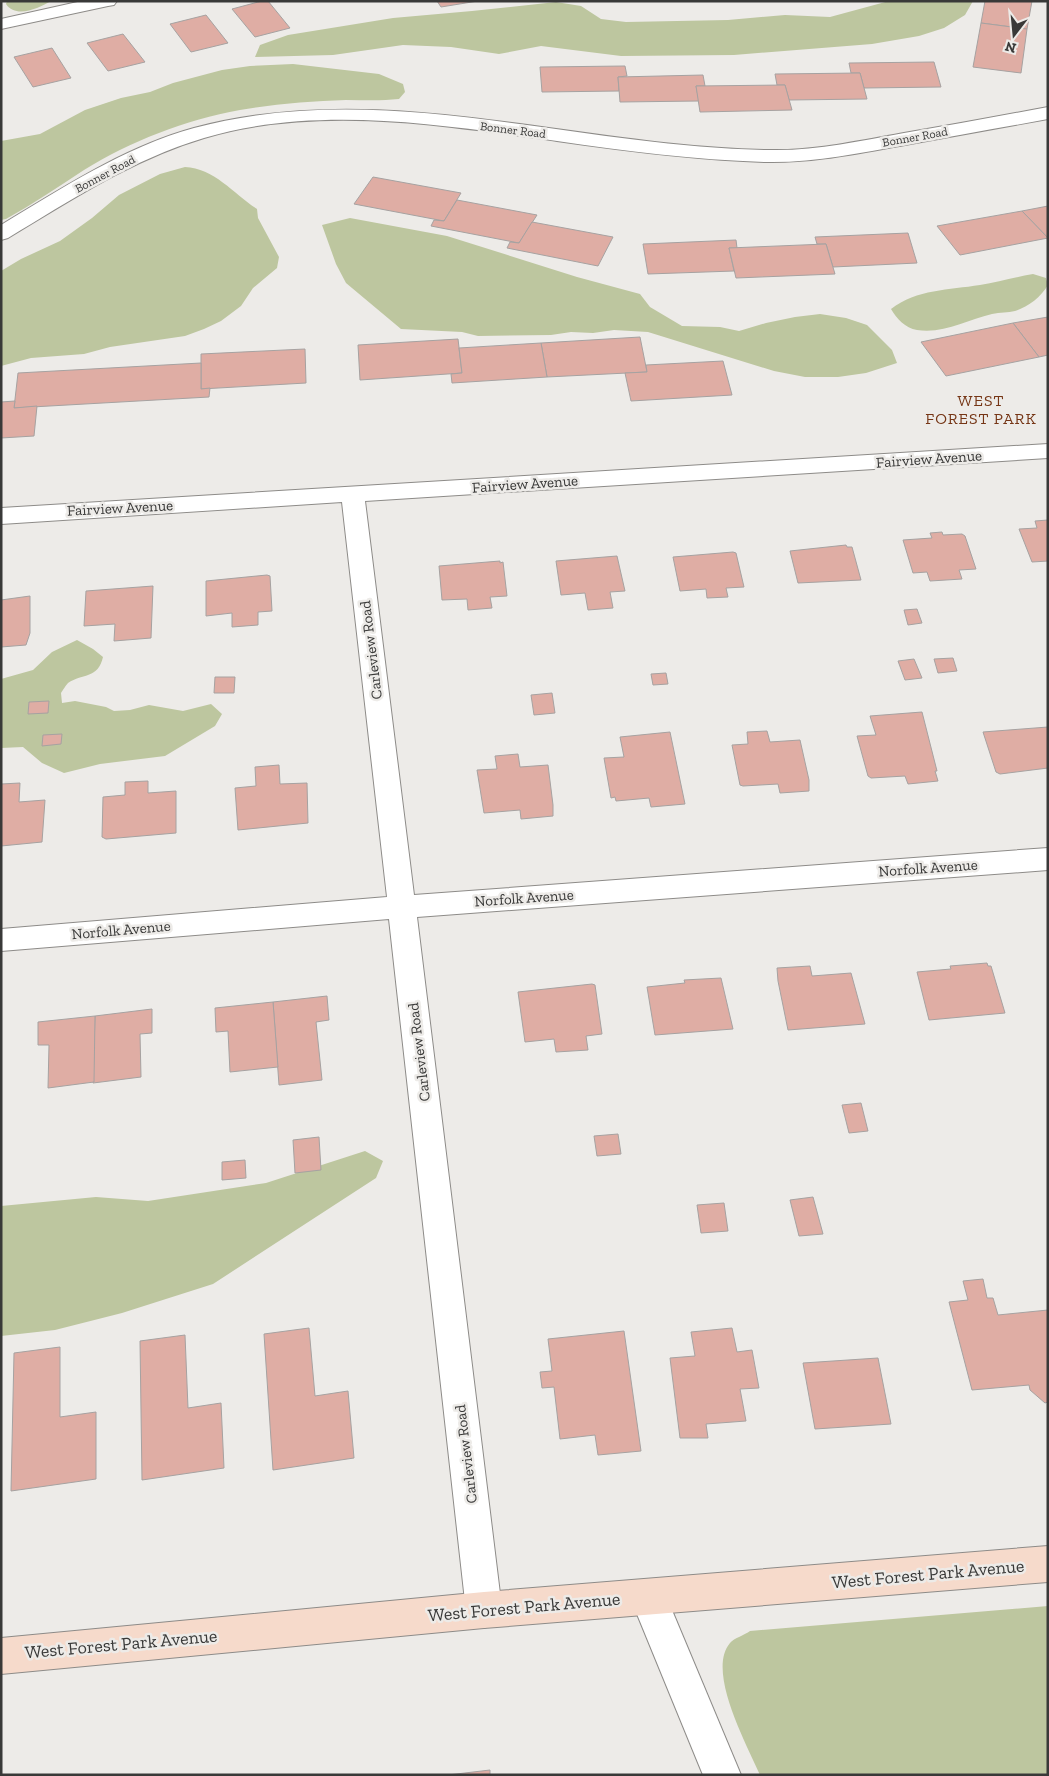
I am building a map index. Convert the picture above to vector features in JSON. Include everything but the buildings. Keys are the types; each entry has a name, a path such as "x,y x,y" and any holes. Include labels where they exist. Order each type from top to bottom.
{"main road":[{"name":"West Forest Park Avenue","path":"1,1656 484,1610 1048,1564"}],"street":[{"path":"1,24 108,1"},
{"name":"Bonner Road","path":"1,234 101,173 151,150 199,133 305,114 356,113 418,118 714,154 772,156 820,153 879,144 1048,113"},
{"name":"Fairview Avenue","path":"1,516 1048,451"},
{"name":"Carleview Road","path":"353,494 484,1610"},
{"name":"Norfolk Avenue","path":"1,940 402,907 1048,860"},
{"path":"648,1597 722,1775"}],"green space":[{"path":"7,1 51,1 28,11 16,11 6,4"},
{"path":"889,1 973,1 965,15 944,28 919,36 872,44 734,55 621,56 541,46 499,54 451,47 403,45 333,55 255,57 260,45 288,35 393,18 556,2 581,6 601,19 626,22 728,20 785,15 830,17"},
{"path":"293,64 379,74 403,84 405,92 399,99 279,104 219,114 179,126 120,150 84,170 6,219 1,220 1,141 40,134 85,110 222,70 250,66"},
{"path":"185,167 195,168 214,177 257,209 258,218 279,257 277,268 253,288 241,306 221,321 185,336 110,347 84,354 31,358 1,366 1,271 21,259 60,241 92,218 119,195 160,174"},
{"path":"350,218 447,236 577,277 640,294 650,307 682,326 720,327 739,331 795,317 820,314 846,318 867,325 892,350 897,363 866,373 838,377 805,377 774,371 648,332 614,330 551,335 478,336 462,332 401,329 346,283 336,264 322,225"},
{"path":"1033,274 1046,278 1048,285 1042,294 1029,304 1015,311 992,314 946,328 927,331 909,327 891,309 901,302 922,294 987,284"},
{"path":"77,640 103,657 98,669 94,672 67,684 61,693 62,703 75,701 106,707 114,711 130,710 149,705 183,711 211,704 222,714 215,726 165,756 100,764 64,773 42,763 23,747 1,748 1,679 33,670 52,652"},
{"path":"365,1151 383,1161 376,1178 213,1284 122,1313 55,1330 1,1336 1,1206 96,1197 148,1201 266,1183"},
{"path":"1048,1606 1048,1775 760,1775 738,1727 726,1689 723,1671 724,1655 730,1643 734,1640 750,1631"}],"district":[{"name":"WEST FOREST PARK","path":"981,409"}]}
